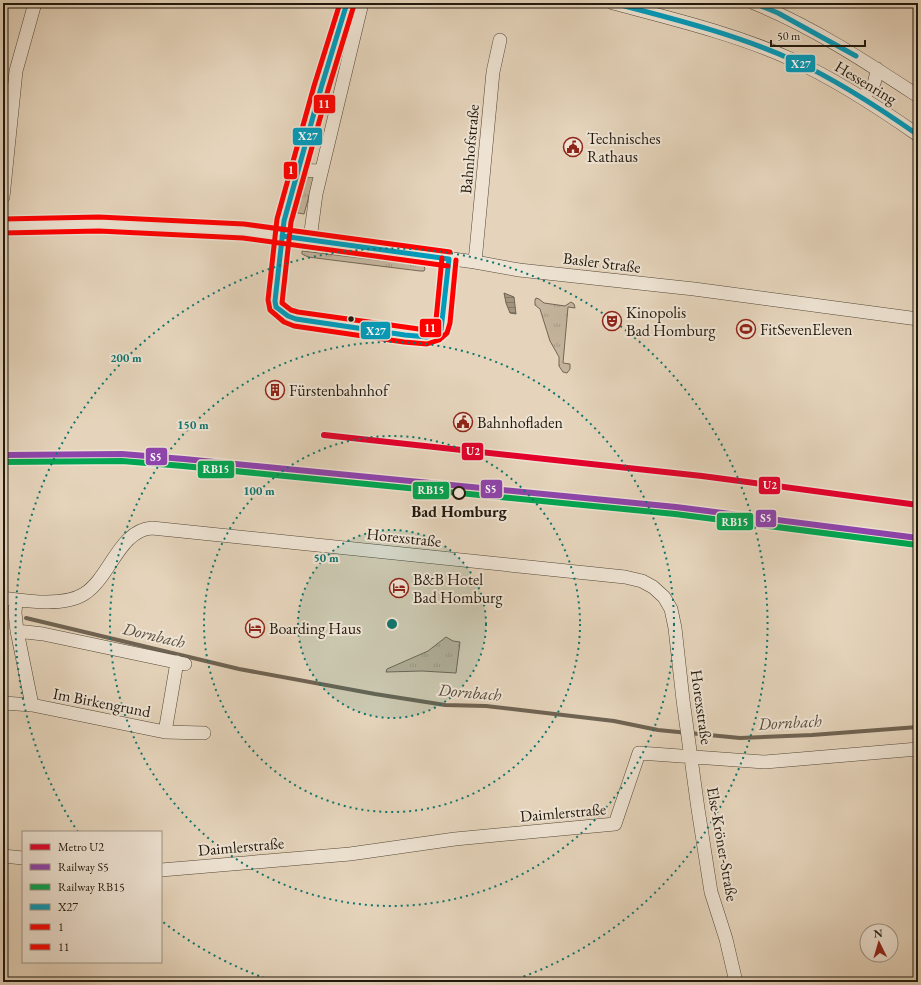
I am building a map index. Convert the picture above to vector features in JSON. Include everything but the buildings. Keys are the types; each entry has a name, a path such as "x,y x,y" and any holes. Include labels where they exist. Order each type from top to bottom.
{"street":[{"path":"3,198 16,71 35,3"},
{"path":"282,236 284,221 298,167 347,3"},
{"path":"310,239 321,170 362,3"},
{"name":"Hessenring","path":"612,3 685,22 762,47 793,60 862,97 918,135"},
{"name":"Hessenring","path":"754,3 778,13 811,30 877,69 918,96"},
{"name":"Bahnhofstraße","path":"476,262 493,72 500,40"},
{"path":"862,97 872,90 877,69"},
{"path":"298,167 312,172 321,170"},
{"name":"Basler Straße","path":"3,226 99,224 145,225 244,231 476,262 519,270 694,289 918,318"},
{"name":"Horexstraße","path":"9,599 62,601 84,594 93,587 102,576 130,536 139,530 152,528 625,577 642,581 652,586 664,597 671,609 675,628 685,715 692,757"},
{"name":"Im Birkengrund","path":"9,599 15,613 17,631 32,705"},
{"name":"Im Birkengrund","path":"17,631 43,634 181,663 165,732"},
{"name":"Im Birkengrund","path":"3,703 32,705 165,732 204,733"},
{"name":"Daimlerstraße","path":"162,870 350,854 455,839 615,824 639,753 765,762 918,749"},
{"name":"Else-Kröner-Straße","path":"692,757 711,892 726,939 736,982"},
{"path":"3,856 22,858"}],"green space":[{"path":"303,176 313,176 314,178 304,214 293,212"},
{"path":"302,251 420,265 424,266 425,269 424,271 420,271 308,257 302,254"},
{"path":"536,298 544,303 565,306 571,302 574,304 575,308 568,307 563,363 570,364 570,369 567,373 563,372 559,366 559,357 550,341 540,309 535,305"},
{"path":"446,637 453,641 460,642 456,673 422,671 386,672 387,669 428,651"}],"shaded area":[{"path":"504,293 514,297 516,314 510,313"}],"waterway":[{"name":"Dornbach","path":"26,618 239,669 375,694 445,705 486,706 614,721 658,730 740,738 812,735 918,727"}],"metro line":[{"name":"U2","path":"324,435 702,476 918,505"}],"rail line":[{"name":"S5","path":"3,455 122,454 184,459 676,507 918,538"},
{"name":"RB15","path":"3,462 122,461 183,466 675,514 917,545"}],"transit line":[{"name":"1","path":"340,3 314,86 277,219 268,300 270,310 284,322 294,326 427,344 439,340 447,333 450,323 456,260"},
{"name":"X27","path":"347,3 321,88 284,221 275,301 276,307 288,316 296,319 427,337 436,334 441,330 449,259"},
{"name":"X27","path":"613,3 727,35 749,42 793,60 857,94 918,135"},
{"name":"X27","path":"754,3 778,13 856,56"},
{"name":"11","path":"354,5 328,90 291,222 282,303 291,310 298,312 426,330 435,326 442,258"},
{"name":"11","path":"3,219 99,217 244,224 450,252"},
{"name":"1","path":"3,233 99,231 243,238 448,266"},
{"name":"X27","path":"282,236 449,259"}],"place":[{"name":"Technisches Rathaus","path":"573,147"},
{"name":"Kinopolis Bad Homburg","path":"612,321"},
{"name":"FitSevenEleven","path":"746,329"},
{"name":"Fürstenbahnhof","path":"275,390"},
{"name":"Bahnhofladen","path":"463,422"},
{"name":"Bad Homburg","path":"459,493"},
{"name":"B&B Hotel Bad Homburg","path":"399,588"},
{"name":"Boarding Haus","path":"255,628"}]}
